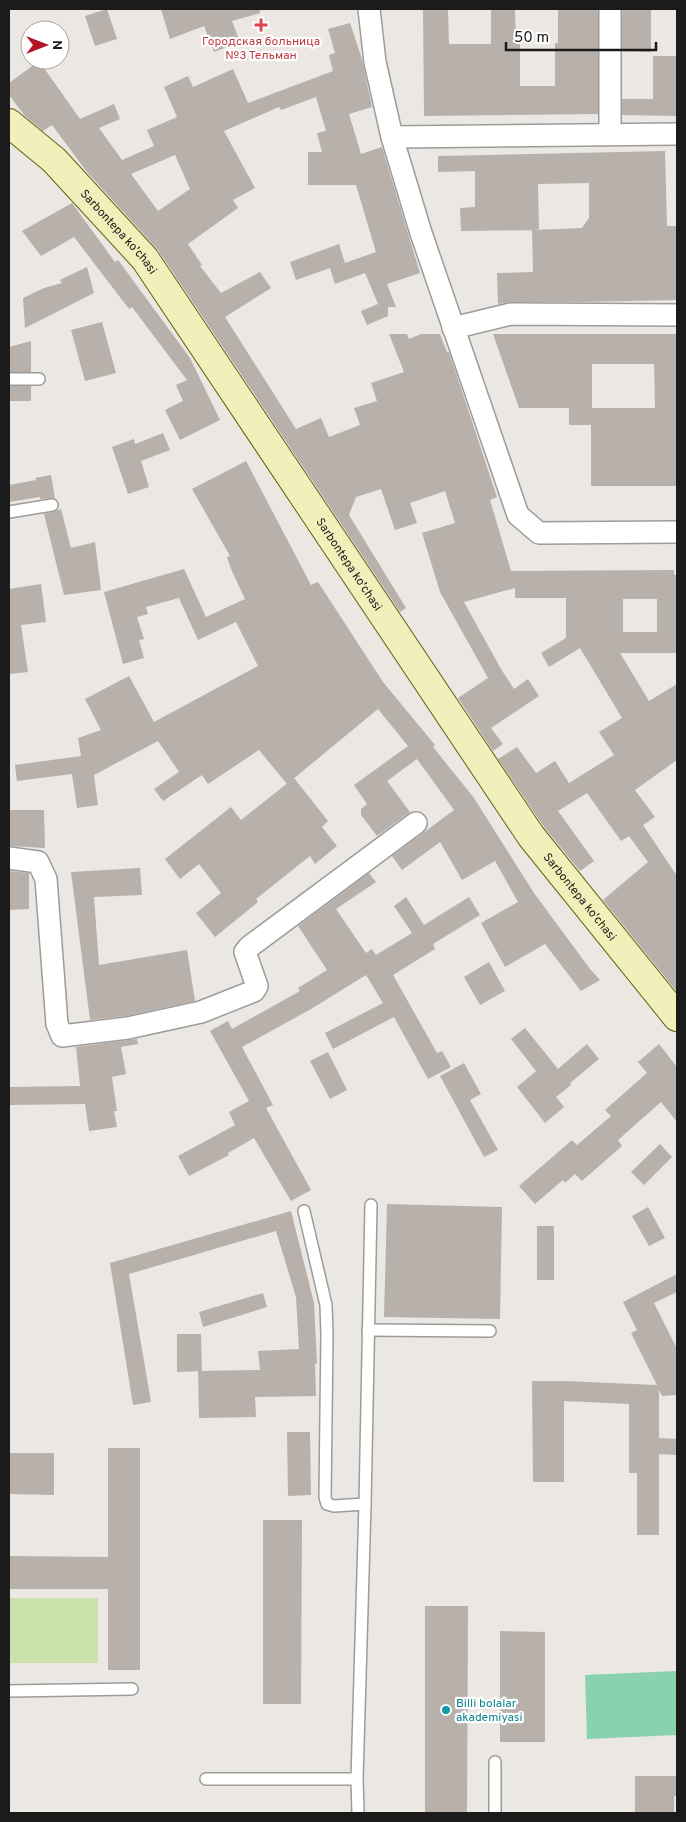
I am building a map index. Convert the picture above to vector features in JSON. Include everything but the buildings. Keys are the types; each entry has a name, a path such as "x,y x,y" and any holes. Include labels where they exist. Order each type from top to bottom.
{"street":[{"path":"369,9 375,62 392,137 421,233 518,515 539,533 677,532"},
{"path":"610,9 610,134"},
{"name":"Sarbontepa ko'chasi","path":"9,123 54,160 146,259 408,655 531,836 674,1005"},
{"path":"392,137 677,134"},
{"path":"453,328 511,314 677,315"},
{"path":"9,858 38,862 46,879 57,1024 62,1036 128,1028 200,1012 254,991 257,986 245,952 249,947 416,823"}],"lane":[{"path":"9,379 39,379"},
{"path":"9,512 52,505"},
{"path":"358,1813 357,1779 371,1205"},
{"path":"304,1211 326,1305 325,1497 327,1504 334,1506 365,1504"},
{"path":"368,1330 490,1331"},
{"path":"9,1691 132,1689"},
{"path":"495,1762 495,1813"},
{"path":"206,1779 357,1779"}],"green space":[{"path":"9,1598 98,1598 98,1663 9,1663"},
{"path":"677,1671 677,1735 587,1739 585,1675"}],"place":[{"name":"Городская больница №3 Тельман","path":"261,25"},
{"name":"Billi bolalar akademiyasi","path":"446,1710"}]}
